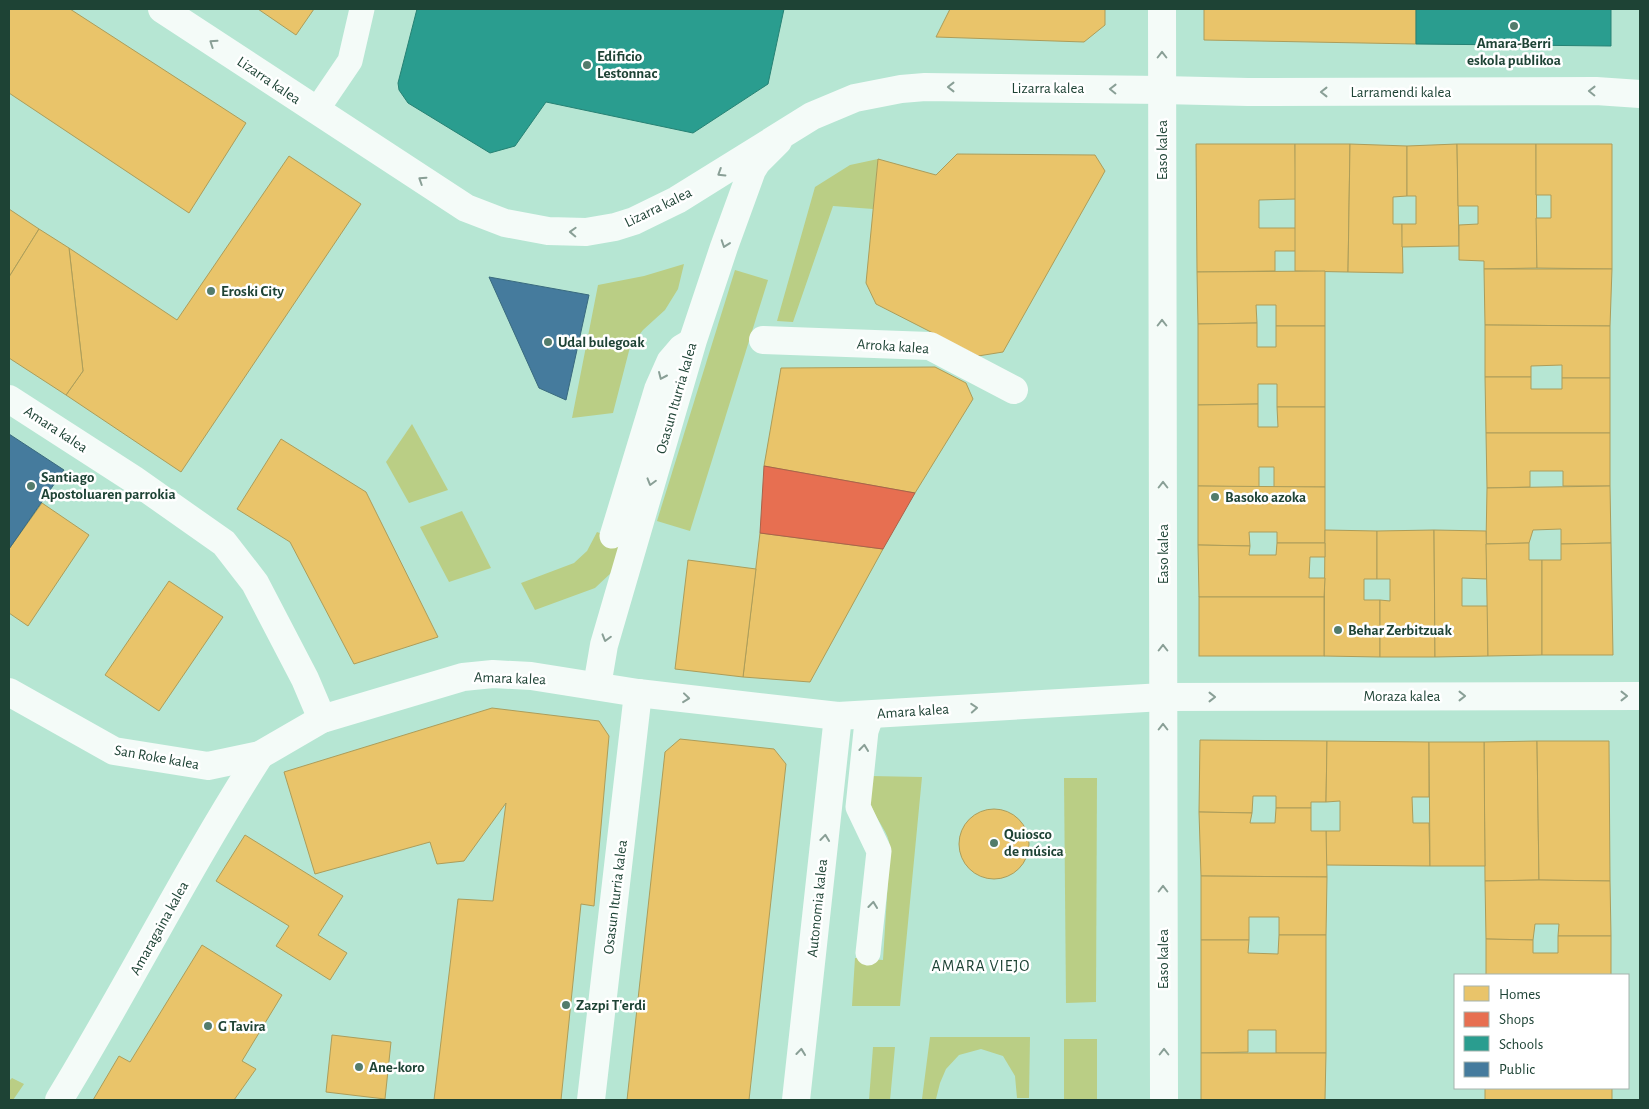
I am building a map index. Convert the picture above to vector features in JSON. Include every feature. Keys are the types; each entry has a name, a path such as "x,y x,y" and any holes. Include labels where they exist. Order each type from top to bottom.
{"street":[{"name":"Lizarra kalea","path":"162,9 466,208 504,223 548,231 586,232 615,227 634,221 677,200 812,116 862,97 902,89 925,87 1162,90"},
{"name":"Easo kalea","path":"1162,9 1164,1100"},
{"name":"Larramendi kalea","path":"1162,90 1238,92 1596,91 1640,94"},
{"name":"Osasun Iturria kalea","path":"597,686 604,645 693,340 724,246 752,170 771,147 792,128"},
{"name":"Arroka kalea","path":"763,340 930,346 1014,390"},
{"name":"Amara kalea","path":"9,399 133,479 224,543 255,583 305,680 322,719 463,677 493,674 531,676 638,693 838,716 1163,696"},
{"name":"San Roke kalea","path":"9,692 114,751 208,766 260,755"},
{"name":"Osasun Iturria kalea","path":"591,1100 638,693"},
{"name":"Moraza kalea","path":"1163,696 1640,696"},
{"name":"Autonomia kalea","path":"796,1100 838,716"},
{"path":"260,755 322,719"},
{"name":"Amaragaina kalea","path":"59,1100 94,1044 231,800 260,755"}],"lane":[{"path":"316,111 350,62 362,9"},
{"path":"612,536 656,388 669,361 681,348 693,340"},
{"path":"868,953 879,851 858,807 866,730 872,714"}],"green space":[{"path":"878,159 873,209 833,206 793,322 777,321 815,187 850,165"},
{"path":"684,264 678,289 665,310 643,330 630,347 613,413 572,418 598,285 644,276"},
{"path":"735,270 768,280 690,531 657,521"},
{"path":"412,424 448,490 409,503 386,462"},
{"path":"462,511 491,568 449,582 420,527"},
{"path":"597,532 624,542 612,572 595,588 535,610 521,583 574,563 587,551"},
{"path":"870,776 922,777 900,1006 852,1006 855,958 883,960 890,848 888,837 871,804 869,793"},
{"path":"1064,778 1097,778 1096,1002 1066,1003"},
{"path":"930,1037 1030,1037 1029,1098 1017,1098 1015,1076 1003,1056 981,1049 959,1055 946,1069 936,1099 922,1099"},
{"path":"1064,1039 1097,1039 1097,1100 1064,1100"},
{"path":"873,1047 895,1047 890,1100 869,1100"},
{"path":"12,1078 24,1084 13,1100 9,1100 9,1081"}],"building: Homes":[{"path":"9,9 70,9 246,123 189,213 9,93"},
{"path":"258,9 314,9 296,35"},
{"path":"950,9 1105,9 1105,25 1084,42 936,37"},
{"path":"1204,9 1416,9 1416,44 1204,40"},
{"path":"1196,144 1295,144 1296,199 1259,200 1259,228 1296,228 1296,251 1275,251 1275,271 1197,272"},
{"path":"1295,144 1350,144 1348,272 1295,271"},
{"path":"1350,144 1407,146 1407,196 1393,197 1393,224 1402,224 1403,273 1348,272"},
{"path":"1457,144 1459,246 1402,247 1402,224 1416,224 1416,196 1407,196 1407,146"},
{"path":"1457,144 1536,144 1537,268 1484,269 1484,261 1459,260 1459,225 1478,224 1478,206 1458,206"},
{"path":"1536,144 1612,144 1612,269 1537,268 1536,218 1551,218 1551,195 1536,195"},
{"path":"957,154 1095,155 1105,171 1003,352 978,356 876,304 866,283 878,159 936,175"},
{"path":"289,156 361,204 181,472 66,395 83,371 69,248 177,320"},
{"path":"9,209 39,229 9,277"},
{"path":"39,229 69,248 83,371 66,395 9,358 9,277"},
{"path":"1484,269 1612,269 1610,326 1485,325"},
{"path":"1325,271 1325,326 1276,326 1276,305 1256,305 1257,323 1198,324 1197,272"},
{"path":"1257,323 1257,347 1276,347 1276,326 1325,326 1325,407 1277,407 1277,384 1258,384 1258,404 1198,405 1198,324"},
{"path":"1485,325 1610,326 1610,378 1562,378 1562,365 1531,366 1531,377 1485,377"},
{"path":"935,367 966,383 973,399 915,493 764,466 781,368"},
{"path":"1485,377 1531,377 1531,389 1562,389 1562,378 1610,378 1610,433 1486,433"},
{"path":"1258,404 1258,427 1278,427 1277,407 1325,407 1325,487 1274,487 1274,467 1259,467 1259,487 1198,486 1198,405"},
{"path":"1486,433 1610,433 1610,486 1563,486 1563,471 1530,471 1530,487 1487,488"},
{"path":"281,439 366,492 438,637 354,664 290,542 237,509"},
{"path":"1198,486 1325,487 1325,543 1277,543 1277,532 1249,532 1250,546 1198,545"},
{"path":"1610,486 1611,543 1561,544 1561,529 1533,530 1529,543 1486,544 1487,488"},
{"path":"42,503 89,535 28,626 9,613 9,549"},
{"path":"1325,530 1377,531 1377,579 1364,579 1364,600 1380,600 1380,657 1324,656"},
{"path":"1434,530 1435,657 1380,657 1380,600 1390,601 1390,579 1377,579 1377,531"},
{"path":"1434,530 1486,531 1487,579 1462,578 1462,606 1488,606 1488,656 1435,657"},
{"path":"760,533 883,549 810,682 743,677"},
{"path":"1277,543 1325,543 1325,557 1310,557 1309,578 1325,578 1324,597 1199,597 1198,545 1250,546 1249,555 1276,555"},
{"path":"1529,543 1529,560 1542,560 1542,655 1488,656 1486,544"},
{"path":"1611,543 1613,655 1542,655 1542,560 1561,560 1561,544"},
{"path":"688,560 756,569 743,677 675,669"},
{"path":"169,581 223,617 159,711 105,675"},
{"path":"1199,597 1324,597 1324,656 1199,656"},
{"path":"492,708 599,721 609,736 594,906 581,904 561,1100 434,1100 458,899 493,901 506,803 464,861 437,864 430,842 315,874 284,772"},
{"path":"680,739 774,749 786,764 749,1100 627,1100 665,752"},
{"path":"1200,740 1327,741 1326,802 1311,802 1311,808 1276,808 1276,796 1253,796 1252,813 1199,812"},
{"path":"1327,741 1429,742 1429,797 1412,797 1413,823 1429,823 1430,866 1326,865 1326,831 1340,831 1340,801 1326,802"},
{"path":"1537,741 1539,880 1485,881 1484,742"},
{"path":"1537,741 1609,741 1610,881 1539,880"},
{"path":"1429,742 1484,742 1485,866 1430,866"},
{"path":"1276,808 1311,808 1311,831 1326,831 1327,877 1201,876 1199,812 1252,813 1250,823 1275,823"},
{"name":"Quiosco de música","path":"994,809 1007,812 1019,819 1026,831 1029,844 1026,857 1019,869 1007,876 994,879 981,876 969,869 962,857 959,844 962,831 969,819 981,812"},
{"path":"245,835 343,896 318,935 347,953 330,980 276,946 289,926 216,881"},
{"path":"1201,876 1327,877 1326,935 1279,935 1279,917 1249,917 1249,940 1201,940"},
{"path":"1485,881 1610,881 1611,936 1558,936 1559,924 1535,924 1533,940 1486,939"},
{"path":"1279,935 1326,935 1326,1053 1276,1053 1276,1030 1248,1030 1248,1052 1201,1053 1201,940 1249,940 1248,953 1278,954"},
{"path":"1558,936 1611,936 1611,974 1486,974 1486,939 1533,940 1533,953 1558,953"},
{"name":"G Tavira","path":"202,945 282,995 242,1061 256,1069 234,1100 93,1100 119,1056 130,1062"},
{"name":"Ane-koro","path":"332,1035 391,1042 385,1099 326,1092"},
{"path":"1201,1053 1326,1053 1325,1100 1201,1100"},
{"path":"1485,1089 1612,1089 1612,1100 1485,1100"}],"building: Shops":[{"path":"764,466 915,493 883,549 760,533"}],"building: Schools":[{"name":"Edificio Lestonnac","path":"417,9 784,9 768,84 693,133 546,102 515,146 490,153 408,103 399,90 398,83"},
{"name":"Amara-Berri eskola publikoa","path":"1416,9 1611,9 1611,46 1416,44"}],"building: Public":[{"name":"Udal bulegoak","path":"489,277 589,295 566,400 539,388"},
{"name":"Santiago Apostoluaren parrokia","path":"9,434 64,470 9,549"}],"place":[{"name":"Amara-Berri eskola publikoa","path":"1514,26"},
{"name":"Edificio Lestonnac","path":"587,65"},
{"name":"Eroski City","path":"211,291"},
{"name":"Udal bulegoak","path":"548,342"},
{"name":"Santiago Apostoluaren parrokia","path":"31,486"},
{"name":"Basoko azoka","path":"1215,497"},
{"name":"Behar Zerbitzuak","path":"1338,630"},
{"name":"Quiosco de música","path":"994,843"},
{"name":"Zazpi T'erdi","path":"566,1005"},
{"name":"G Tavira","path":"208,1026"},
{"name":"Ane-koro","path":"359,1067"}],"district":[{"name":"AMARA VIEJO","path":"981,965"}]}
